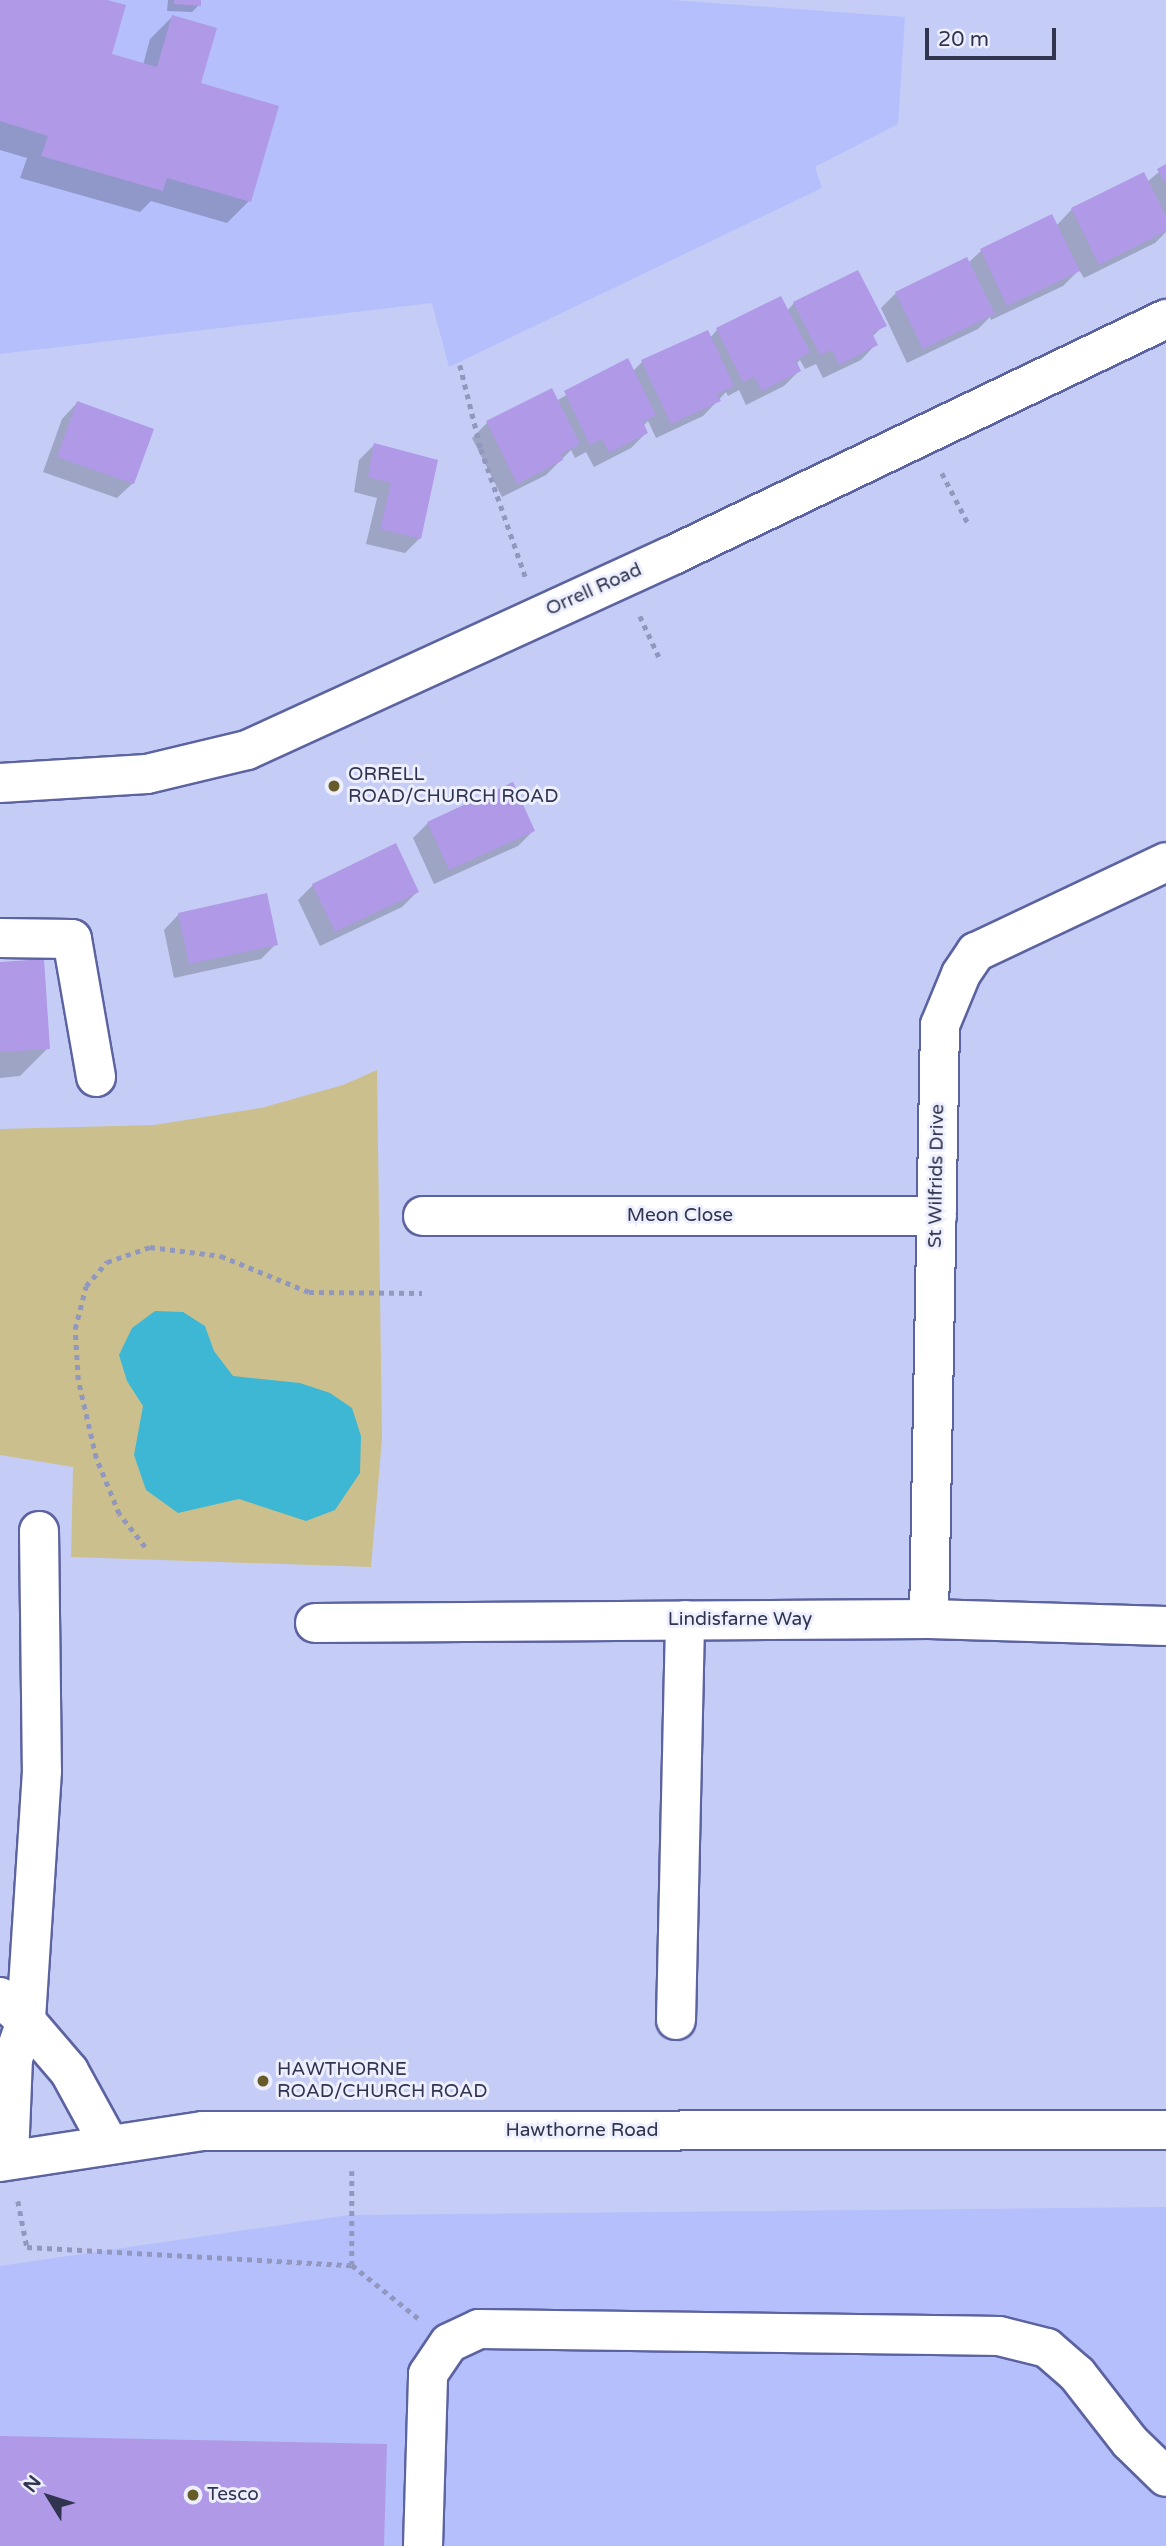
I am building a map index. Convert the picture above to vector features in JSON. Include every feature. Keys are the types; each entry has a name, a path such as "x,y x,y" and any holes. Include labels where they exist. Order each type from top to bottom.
{"street":[{"name":"Orrell Road","path":"0,783 146,774 247,750 1166,319"},
{"name":"St Wilfrids Drive","path":"929,1619 940,1025 961,974 976,951 1166,862"},
{"path":"0,938 72,939 96,1077"},
{"name":"Meon Close","path":"423,1216 937,1216"},
{"path":"5,2160 13,2058 13,2009 42,1771 39,1531"},
{"name":"Lindisfarne Way","path":"315,1623 929,1619 1166,1626"},
{"path":"676,2020 685,1620"},
{"path":"13,2009 69,2071 108,2144"},
{"name":"Hawthorne Road","path":"5,2160 202,2132 1166,2130"},
{"path":"423,2546 428,2374 450,2343 479,2329 999,2336 1047,2348 1077,2374 1130,2442 1166,2477"}],"path":[{"path":"460,365 481,449 524,574 544,613"},
{"path":"922,434 969,525"},
{"path":"145,1547 119,1514 96,1458 78,1380 75,1329 86,1286 107,1262 150,1247 221,1256 309,1292 422,1293"},
{"path":"352,2132 352,2265"},
{"path":"5,2160 27,2247 352,2265 450,2343"}],"shaded area":[{"path":"0,0 671,0 905,17 898,124 815,167 822,188 449,367 432,303 0,354"},
{"path":"377,1070 382,1439 371,1567 71,1557 73,1467 0,1455 0,1129 154,1125 261,1108 343,1085"},
{"path":"155,1311 183,1312 205,1326 214,1351 233,1376 300,1383 330,1393 352,1408 361,1436 360,1473 335,1510 306,1521 239,1499 178,1513 146,1490 134,1455 143,1406 127,1381 119,1355 132,1328"},
{"path":"1166,2207 1166,2546 0,2546 0,2266 349,2215"}],"building":[{"path":"0,0 107,0 126,5 112,54 157,67 172,15 217,28 201,83 279,106 251,202 167,178 163,191 41,156 48,136 0,121"},
{"path":"174,0 201,0 201,6 174,4"},
{"path":"1166,164 1166,185 1157,169"},
{"path":"1144,172 1166,216 1166,231 1099,265 1071,208"},
{"path":"1052,214 1080,271 1007,306 980,249"},
{"path":"967,257 995,314 923,349 895,292"},
{"path":"858,270 887,326 872,333 878,345 839,365 832,350 820,355 793,302"},
{"path":"781,296 810,352 796,360 801,371 762,391 754,377 743,382 716,328"},
{"path":"708,330 734,386 717,394 721,401 671,424 641,360"},
{"path":"628,358 656,415 643,422 648,433 609,453 602,439 590,445 564,391"},
{"path":"552,388 580,444 561,454 563,460 517,484 486,421"},
{"path":"77,401 154,429 134,484 57,457"},
{"path":"374,443 438,460 421,539 380,529 391,483 368,477"},
{"path":"513,782 535,831 449,870 427,822"},
{"path":"396,843 419,892 335,932 312,884"},
{"path":"267,893 278,945 189,964 178,913"},
{"path":"44,959 50,1049 0,1052 0,962"},
{"name":"Tesco","path":"0,2436 387,2444 384,2546 0,2546"}],"place":[{"name":"ORRELL ROAD/CHURCH ROAD","path":"334,786"},
{"name":"HAWTHORNE ROAD/CHURCH ROAD","path":"263,2081"},
{"name":"Tesco","path":"193,2495"}]}
